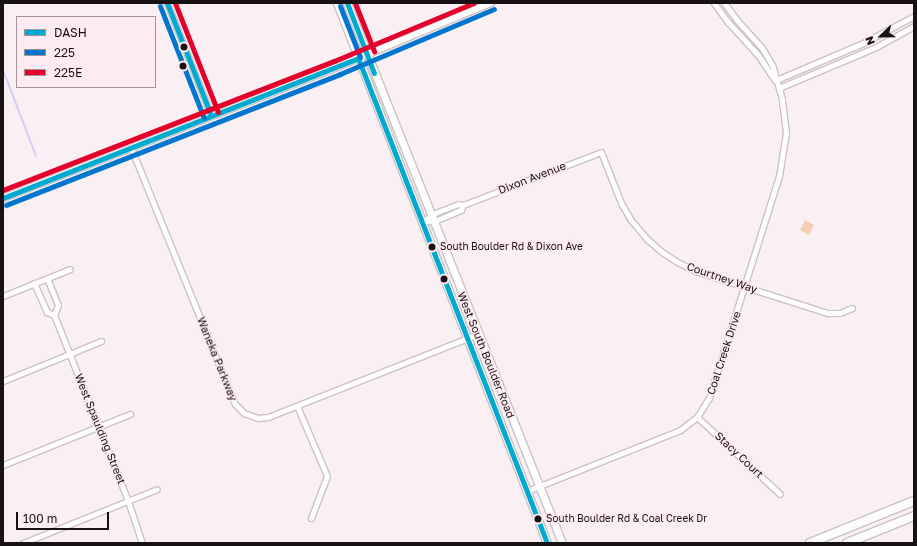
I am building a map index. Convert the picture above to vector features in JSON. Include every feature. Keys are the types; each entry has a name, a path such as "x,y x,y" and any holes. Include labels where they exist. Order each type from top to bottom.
{"main road":[{"name":"West South Boulder Road","path":"336,3 547,543"},
{"name":"West South Boulder Road","path":"347,3 538,486 562,543"},
{"path":"810,543 914,501"},
{"path":"847,543 914,516"}],"street":[{"path":"167,3 212,115"},
{"path":"3,198 358,58 491,3"},
{"path":"714,3 728,22 758,55 776,80"},
{"path":"724,3 767,57 774,69 776,80"},
{"path":"776,80 863,43 914,16"},
{"path":"779,88 876,47 914,26"},
{"name":"Coal Creek Drive","path":"527,491 680,430 697,416 709,398 779,176 785,142 785,115 776,80"},
{"name":"Waneka Parkway","path":"131,148 235,404 244,413 258,418 268,417 478,334"},
{"name":"Dixon Avenue","path":"422,222 432,217 461,210 463,205 601,152"},
{"name":"Courtney Way","path":"601,152 622,203 631,220 647,239 662,252 679,263 696,271 828,313 840,313 852,308"},
{"path":"3,296 70,269"},
{"name":"West Spaulding Street","path":"48,278 58,305 54,315 128,501 142,543"},
{"name":"West Spaulding Street","path":"34,283 47,312 54,315"},
{"path":"3,381 101,341"},
{"path":"297,406 327,476 311,518"},
{"path":"3,465 130,414"},
{"name":"Stacy Court","path":"697,416 780,494"},
{"path":"23,543 157,489"}],"shaded area":[{"path":"805,220 814,225 809,235 800,230"}],"waterway":[{"path":"3,70 36,156"}],"transit line":[{"name":"DASH","path":"167,3 211,115"},
{"name":"225E","path":"175,3 218,112"},
{"name":"DASH","path":"347,3 374,73"},
{"name":"225E","path":"355,3 374,51"},
{"name":"225E","path":"3,190 334,61 473,3"},
{"name":"225","path":"160,6 204,118"},
{"name":"225","path":"340,6 360,57"},
{"name":"225","path":"6,205 340,74 494,9"},
{"name":"DASH","path":"3,198 358,58 547,543"}],"place":[{"name":"South Boulder Rd & Dixon Ave","path":"432,247"},
{"name":"South Boulder Rd & Coal Creek Dr","path":"538,519"}]}
